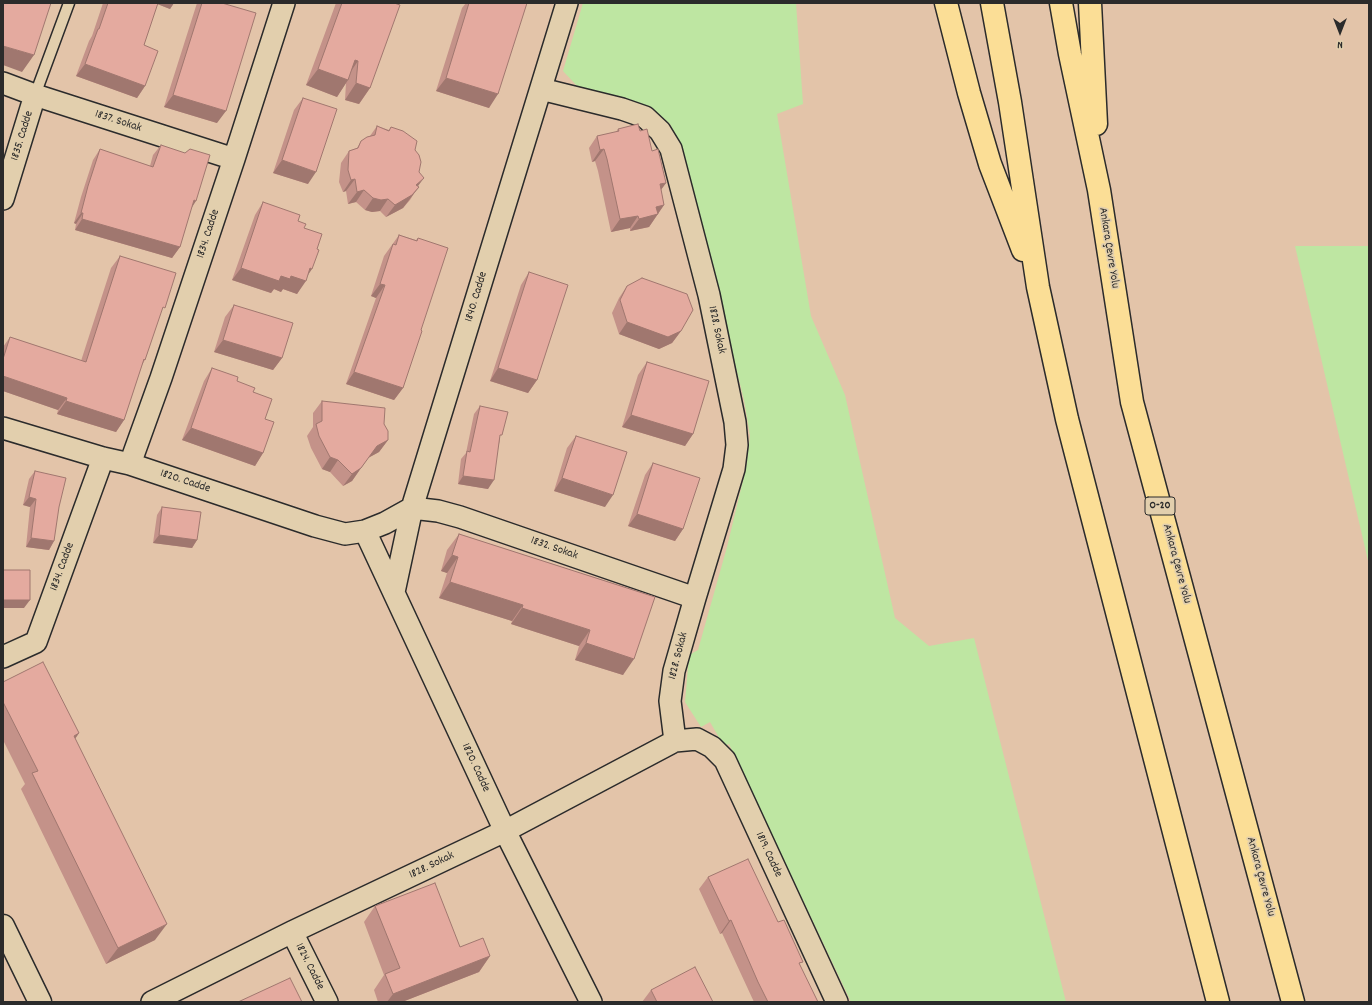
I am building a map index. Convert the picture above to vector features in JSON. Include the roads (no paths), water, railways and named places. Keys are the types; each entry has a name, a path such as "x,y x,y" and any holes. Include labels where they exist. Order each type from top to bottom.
{"highway":[{"path":"946,3 967,86 990,164 1038,287"},
{"path":"992,3 1010,102 1038,287 1067,419 1218,1002"},
{"name":"Ankara Çevre Yolu","path":"1061,3 1070,54 1099,190 1132,402 1293,1002"},
{"path":"1090,3 1099,190"}],"street":[{"name":"1834. Cadde","path":"130,464 161,378 284,3"},
{"name":"1840. Cadde","path":"394,592 412,508 567,3"},
{"name":"1837. Sokak","path":"3,83 35,95 234,159"},
{"name":"1828. Sokak","path":"152,1002 292,932 505,831 675,741 670,701 674,671 734,469 737,446 735,422 709,295 671,149 660,130 645,118 622,109 541,89"},
{"name":"1835. Cadde","path":"3,200 35,95"},
{"name":"1820. Cadde","path":"3,428 103,458 130,464 315,526 345,534 366,531 385,523 412,508"},
{"name":"1834. Cadde","path":"3,657 36,642 103,458"},
{"name":"1832. Sokak","path":"412,508 438,511 460,517 695,598"},
{"name":"1820. Cadde","path":"366,531 505,831 591,1002"},
{"name":"1819. Cadde","path":"675,741 697,739 712,747 724,760 837,1002"},
{"path":"3,926 40,1002"},
{"name":"1824. Cadde","path":"292,932 327,1002"}],"lane":[{"path":"35,95 70,3"}]}
